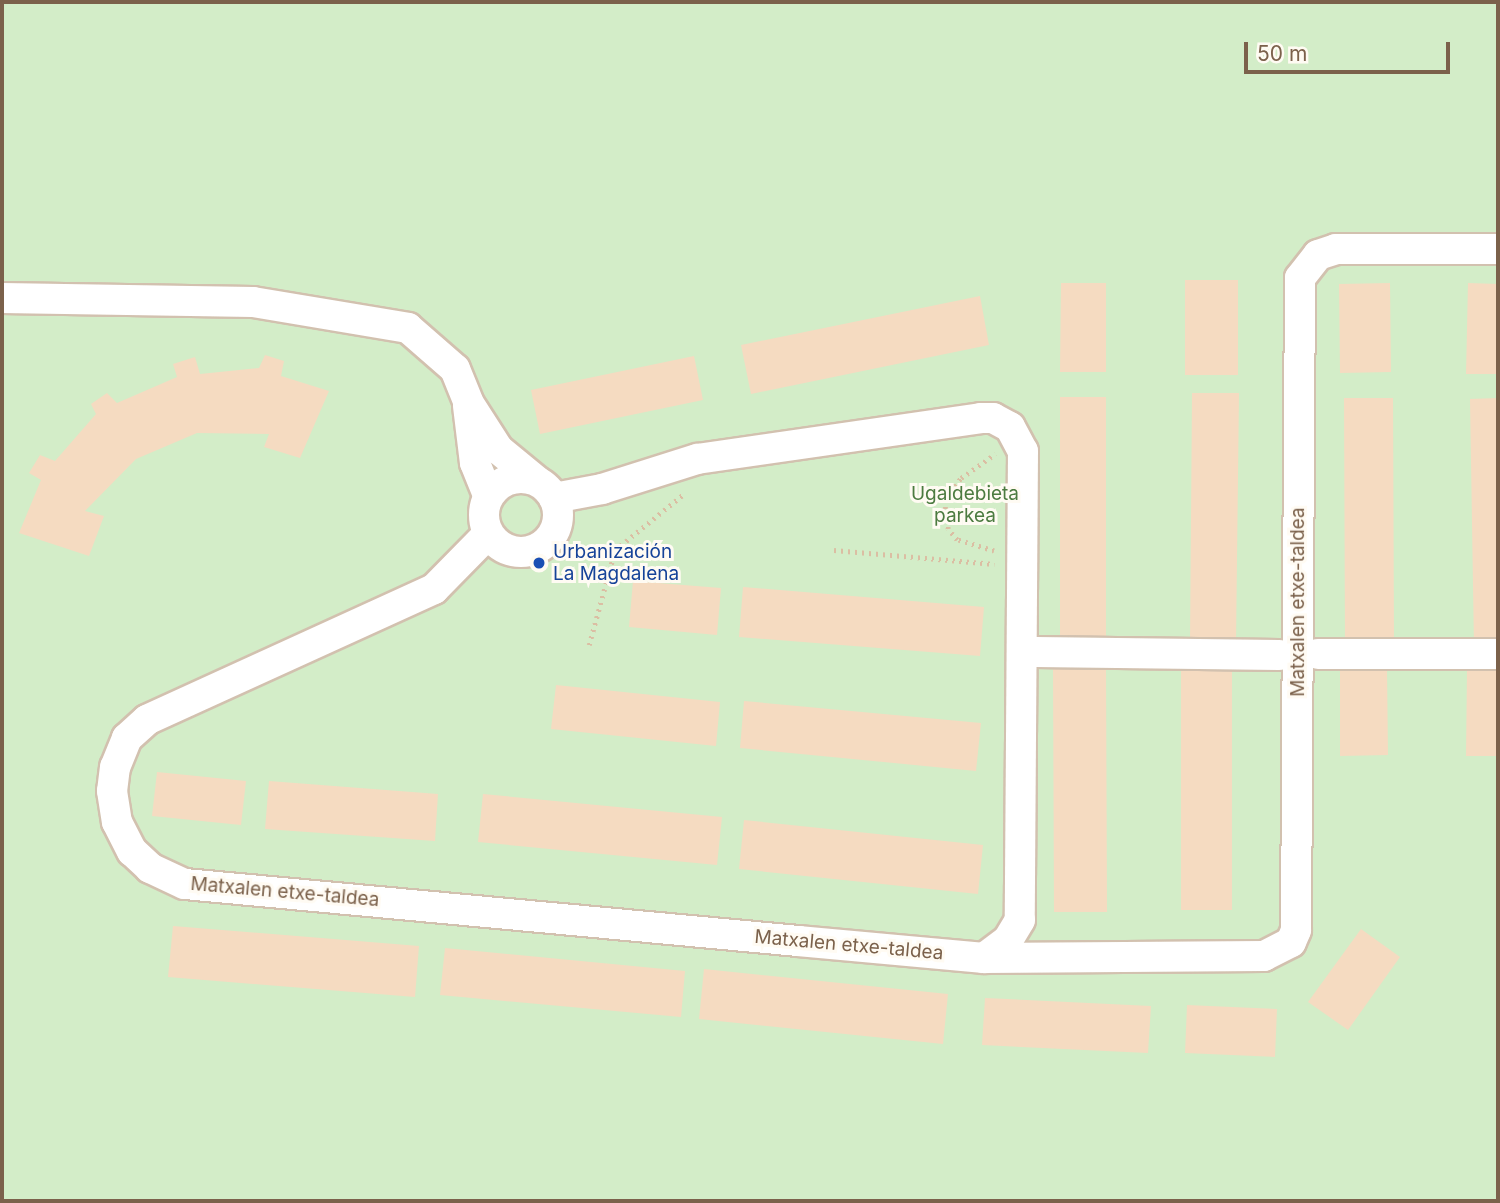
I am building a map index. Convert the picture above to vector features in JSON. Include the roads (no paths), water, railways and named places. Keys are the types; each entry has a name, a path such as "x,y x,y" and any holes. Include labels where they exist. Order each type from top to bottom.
{"street":[{"name":"Matxalen etxe-taldea","path":"488,534 434,589 147,720 127,738 115,767 112,791 117,822 132,851 150,868 186,884 984,958 1264,956 1291,942 1297,915 1300,278 1318,255 1336,249 1498,249"},
{"path":"2,298 254,302 408,328 456,369 468,402 498,449 546,490 558,510 552,535 533,551 507,550 488,534 483,515 488,496 504,481 546,490 602,489 697,459 993,418 1018,438 1023,451 1020,920 1031,940 1058,956"},
{"path":"468,402 475,464 488,496"},
{"path":"1035,652 1279,655"},
{"path":"1318,654 1498,654"},
{"path":"984,958 1008,940 1020,920"}],"place":[{"name":"Urbanización La Magdalena","path":"539,563"}],"park label":[{"name":"Ugaldebieta parkea","path":"965,505"}]}
